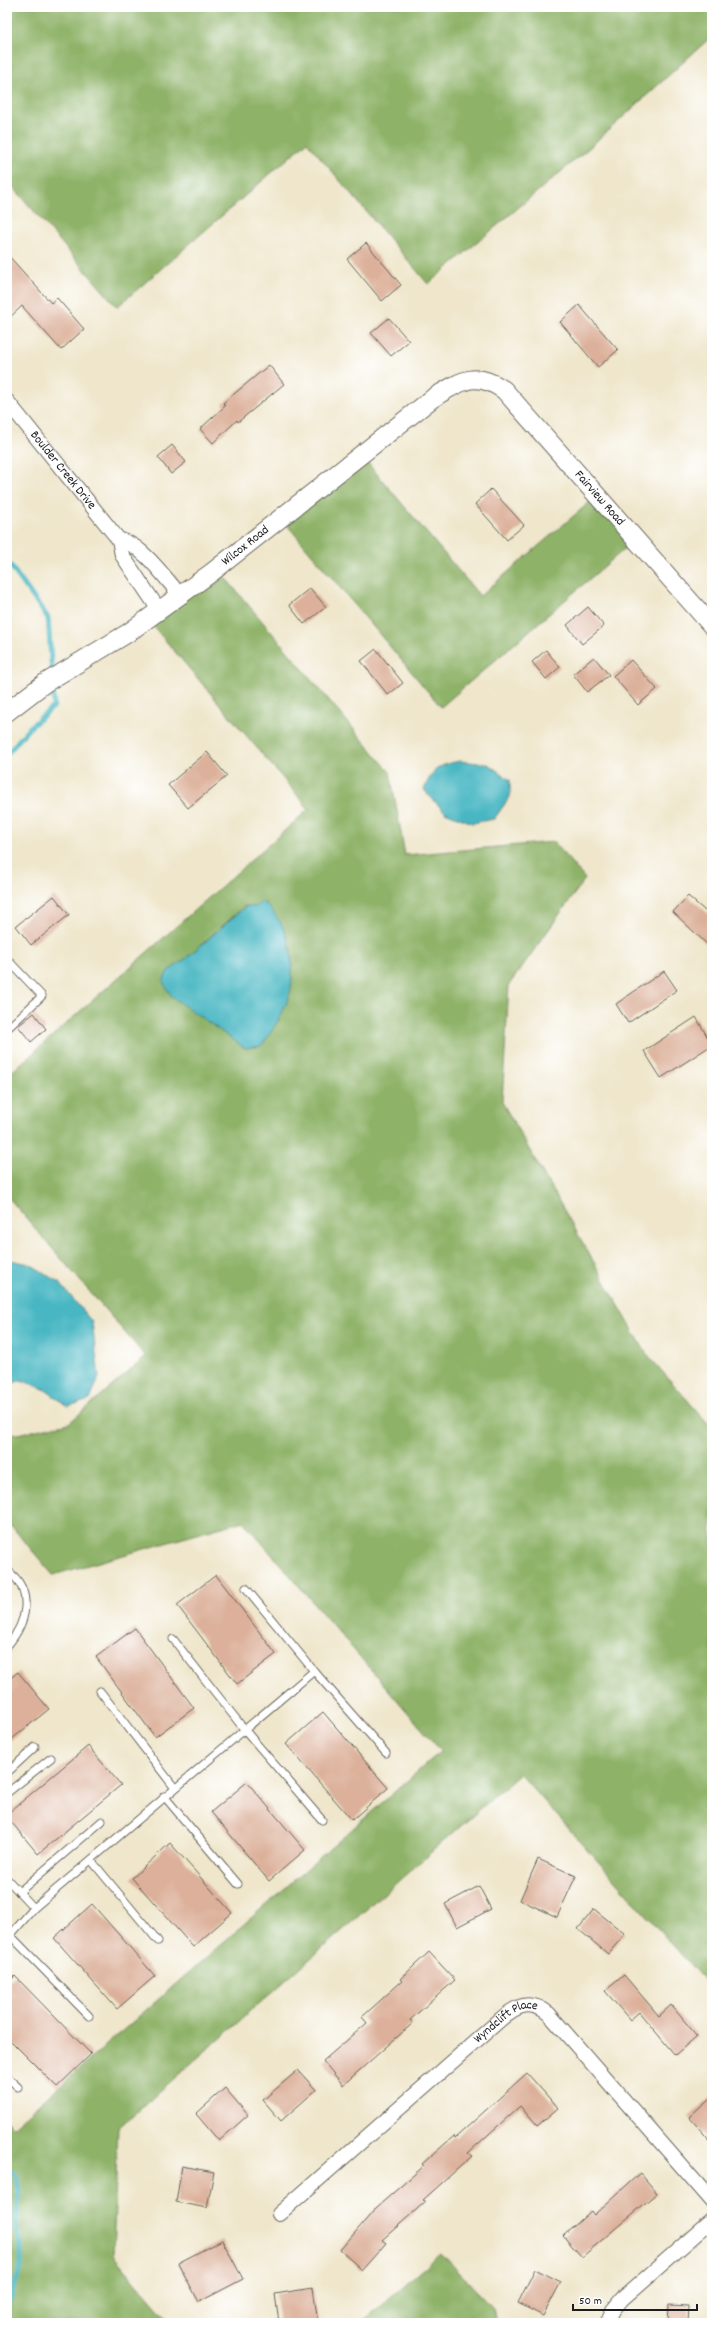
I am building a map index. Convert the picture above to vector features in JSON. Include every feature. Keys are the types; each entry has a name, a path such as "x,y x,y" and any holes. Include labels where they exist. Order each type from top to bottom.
{"street":[{"name":"Wilcox Road","path":"7,712 45,683 128,632 180,595 276,523 433,398 456,384 480,378"},
{"name":"Fairview Road","path":"480,378 491,381 504,390 712,626"},
{"name":"Boulder Creek Drive","path":"7,401 119,540 122,554 158,610"},
{"name":"Boulder Creek Drive","path":"119,540 130,543 146,557 180,595"},
{"name":"Wyndclift Place","path":"279,2214 513,2008 522,2005 532,2005 542,2008 549,2014 712,2201"},
{"path":"607,2323 613,2310 622,2299 712,2220"}],"lane":[{"path":"7,959 42,996 7,1029"},
{"path":"7,1570 15,1576 25,1595 25,1614 18,1632 7,1646"},
{"path":"246,1588 314,1671 386,1753"},
{"path":"173,1639 244,1729 322,1820"},
{"path":"89,2016 9,1937 34,1908 174,1787 314,1671"},
{"path":"100,1691 174,1787"},
{"path":"7,1773 35,1747"},
{"path":"7,1793 51,1758"},
{"path":"164,1796 238,1884"},
{"path":"19,1892 102,1821"},
{"path":"91,1860 158,1941"},
{"path":"7,1879 34,1908"},
{"path":"7,2077 18,2087"}],"green space":[{"path":"7,7 712,7 712,36 589,148 428,284 307,142 117,307 7,180"},
{"path":"361,455 480,596 598,495 636,539 441,707 282,519"},
{"path":"217,568 390,772 405,855 554,842 585,879 509,985 502,1102 646,1353 712,1428 712,1989 520,1774 118,2128 113,2255 171,2323 7,2323 7,2121 13,2127 441,1751 243,1521 53,1575 7,1521 7,1432 18,1434 69,1423 146,1357 8,1197 7,1076 309,809 147,619","holes":["245,906 255,907 291,947 287,986 275,1023 261,1046 245,1048 232,1038 167,972 184,960"]},
{"path":"441,2253 493,2308 496,2323 361,2323"}],"water":[{"path":"460,761 488,764 510,780 510,797 494,819 472,823 445,812 424,790 430,777 437,769 446,764"},
{"path":"262,901 271,909 278,919 288,940 292,963 291,987 284,1010 261,1046 245,1048 172,997 163,982 167,972 184,960 246,906 255,907"},
{"path":"10,1260 30,1264 59,1282 92,1322 99,1377 90,1400 68,1406 44,1389 21,1380 7,1386 7,1261"}],"building":[{"path":"366,243 401,285 382,301 347,259"},
{"path":"7,254 51,303 57,298 84,329 61,350 22,306 7,320"},
{"path":"579,305 618,350 598,367 560,322"},
{"path":"389,318 409,341 391,356 371,333"},
{"path":"269,365 284,384 238,422 237,420 213,443 200,429 225,406 223,403"},
{"path":"172,445 186,462 171,474 158,457"},
{"path":"491,489 524,525 507,540 475,504"},
{"path":"310,588 326,607 304,624 289,605"},
{"path":"588,607 604,626 582,644 567,625"},
{"path":"376,649 403,683 388,695 361,661"},
{"path":"546,650 560,667 546,679 532,662"},
{"path":"594,657 609,675 587,692 573,674"},
{"path":"631,660 657,689 638,705 613,676"},
{"path":"207,752 227,776 188,808 168,785"},
{"path":"54,896 69,915 31,945 16,926"},
{"path":"688,896 712,917 712,949 673,912"},
{"path":"664,971 677,990 628,1023 616,1004"},
{"path":"34,1013 46,1029 31,1042 18,1026"},
{"path":"696,1017 712,1045 661,1078 644,1051"},
{"path":"216,1575 276,1654 237,1684 177,1605"},
{"path":"135,1628 194,1708 155,1737 96,1657"},
{"path":"18,1672 49,1709 7,1743 7,1681"},
{"path":"323,1712 388,1788 352,1820 286,1744"},
{"path":"88,1746 121,1785 38,1854 7,1817 7,1814"},
{"path":"247,1782 305,1850 269,1881 211,1812"},
{"path":"170,1843 232,1913 193,1947 132,1878"},
{"path":"538,1859 576,1876 557,1917 520,1900"},
{"path":"479,1886 491,1909 457,1927 445,1904"},
{"path":"92,1904 155,1976 117,2009 54,1938"},
{"path":"594,1909 625,1934 608,1954 578,1929"},
{"path":"429,1952 455,1980 410,2020 413,2023 343,2085 323,2061 367,2023 362,2017 402,1981 400,1979"},
{"path":"624,1975 659,2016 671,2005 697,2036 675,2055 639,2012 630,2020 605,1991"},
{"path":"15,1976 91,2054 57,2087 7,2037 7,1984"},
{"path":"298,2070 316,2090 281,2121 263,2100"},
{"path":"527,2073 558,2108 537,2126 520,2106 468,2153 472,2156 423,2200 425,2202 382,2240 386,2243 362,2270 340,2250 377,2207 424,2166 422,2164 454,2136 455,2138"},
{"path":"225,2088 248,2115 219,2141 196,2114"},
{"path":"712,2096 712,2143 689,2117"},
{"path":"182,2166 214,2172 207,2208 176,2202"},
{"path":"640,2173 657,2193 582,2257 563,2236 591,2211 594,2215"},
{"path":"222,2240 243,2279 199,2302 178,2263"},
{"path":"535,2269 561,2282 543,2316 518,2303"},
{"path":"313,2288 318,2323 279,2323 275,2294"},
{"path":"669,2305 689,2306 688,2323 668,2323"}],"waterway":[{"path":"7,561 48,618 52,674"},
{"path":"7,754 29,728 54,706 52,682"},
{"path":"7,2170 16,2175 19,2192 16,2228 21,2244 21,2267 7,2307"}]}
